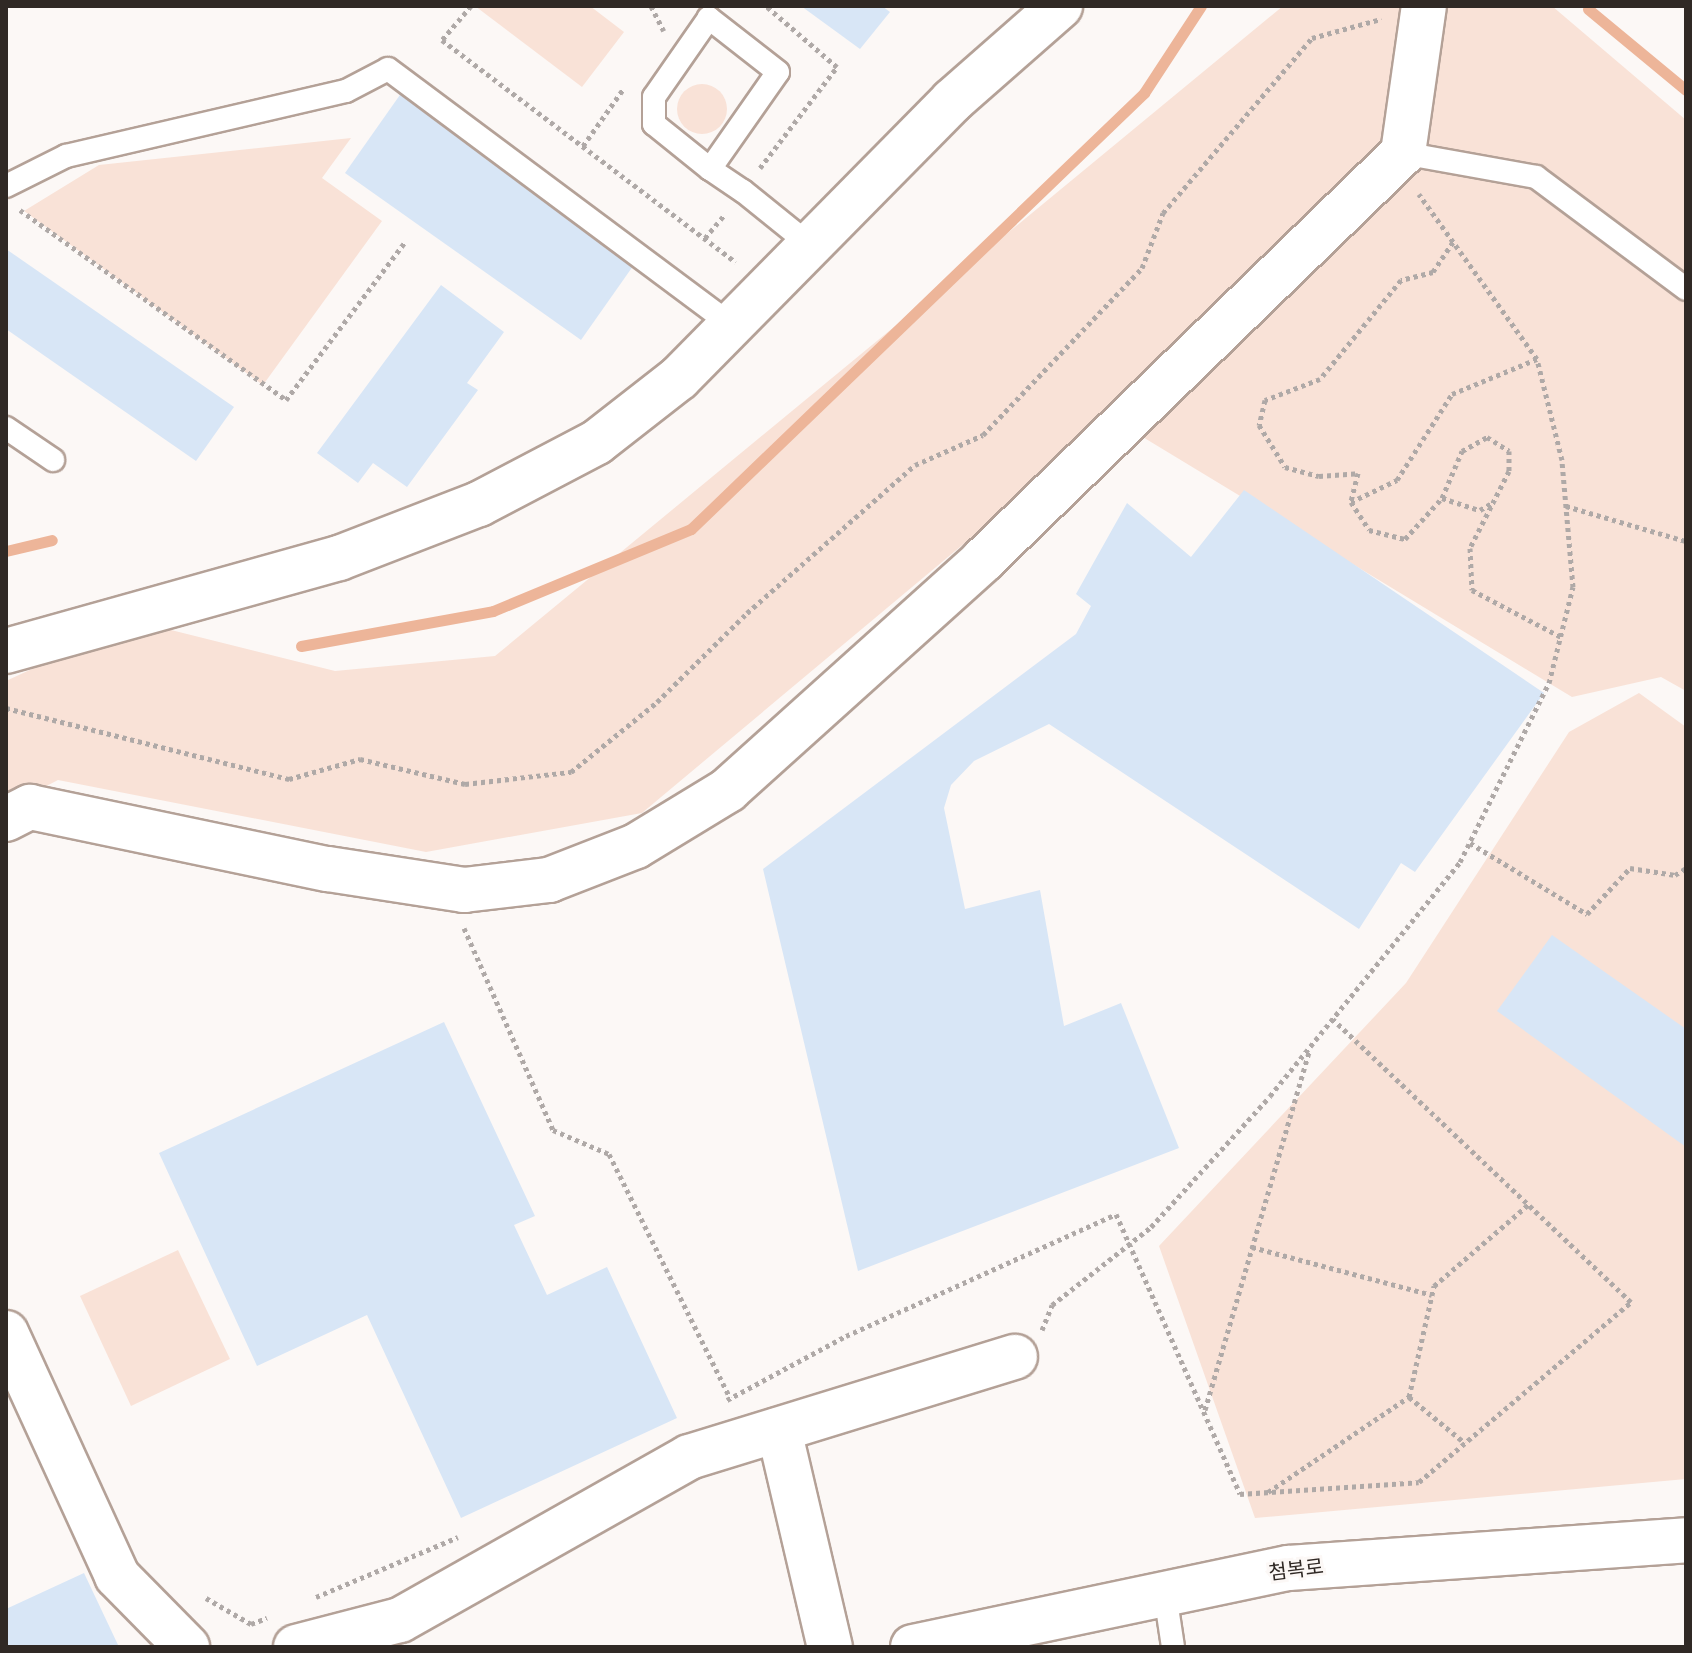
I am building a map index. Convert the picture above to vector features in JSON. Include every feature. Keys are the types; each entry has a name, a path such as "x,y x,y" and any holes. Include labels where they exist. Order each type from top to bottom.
{"street":[{"path":"6,651 339,558 479,504 597,442 679,378 952,101 1060,6"},
{"path":"6,819 30,807 328,869 447,888 549,880 636,846 728,790 983,560 1399,157 1424,6"},
{"path":"6,1333 117,1576 187,1647"},
{"path":"296,1647 400,1620 689,1457 1015,1357"},
{"path":"779,1430 830,1647"},
{"name":"첨복로","path":"913,1647 1289,1568 1686,1540"}],"lane":[{"path":"710,169 778,72 709,18 654,97 654,124 710,169 810,245"},
{"path":"6,186 66,156 346,91 388,69 731,325"},
{"path":"1399,157 1536,177 1686,289"},
{"path":"6,428 53,460"},
{"path":"1165,1594 1173,1647"}],"path":[{"path":"471,6 442,40 705,238"},
{"path":"6,708 289,779 360,759 465,784 571,772 915,465 983,435 1142,268 1163,213 1312,38 1424,6"},
{"path":"1015,1357 1047,1324 1052,1305 1133,1244 1333,1019 1470,843 1549,683 1573,587 1562,460 1537,359 1453,242 1399,157"},
{"path":"6,200 286,400 405,242"},
{"path":"1453,242 1433,272 1401,280 1320,379 1265,400 1259,425 1271,451 1285,467 1308,473 1358,473 1351,502 1369,530 1405,539 1442,498 1462,451 1487,437 1509,451 1509,471 1470,548 1472,590 1561,637"},
{"path":"1351,502 1397,480 1452,394 1537,359"},
{"path":"1442,498 1480,510 1493,503"},
{"path":"1566,506 1686,541"},
{"path":"1470,843 1587,914 1630,868 1675,875 1686,868"},
{"path":"447,888 553,1130 609,1154 730,1398"},
{"path":"1133,1244 1240,1494 1419,1482 1631,1302 1333,1019"},
{"path":"1205,1411 1311,1046"},
{"path":"1267,1492 1409,1397 1434,1286 1529,1204"},
{"path":"1252,1247 1432,1295"},
{"path":"1409,1397 1465,1443"}],"shaded area":[{"path":"475,6 590,6 624,32 582,87"},
{"path":"1283,6 1552,6 1686,120 1686,691 1661,677 1572,697 1113,419 642,813 426,852 58,780 6,807 6,681 135,621 335,671 495,656"},
{"path":"702,84 720,91 727,109 720,127 702,134 684,127 677,109 684,91"},
{"path":"351,138 322,178 382,221 263,385 24,211 99,165"},
{"path":"1639,693 1686,727 1686,1479 1255,1518 1159,1246 1406,983 1569,732"},
{"path":"178,1250 230,1359 131,1406 80,1296"}],"building":[{"path":"801,6 882,6 890,12 860,49"},
{"path":"402,92 638,259 581,340 345,173"},
{"path":"6,249 234,407 196,461 6,329"},
{"path":"441,285 504,332 467,383 478,390 407,487 373,463 358,483 317,453"},
{"path":"1244,490 1544,693 1415,872 1401,863 1359,929 1049,724 974,761 951,785 944,808 965,909 1040,890 1064,1026 1121,1003 1179,1148 858,1271 763,869 1076,634 1091,606 1076,594 1127,503 1191,557"},
{"path":"1552,935 1686,1029 1686,1147 1497,1011"},
{"path":"444,1022 535,1216 514,1225 547,1295 607,1267 677,1418 461,1518 367,1315 257,1366 159,1153"},
{"path":"84,1573 119,1647 6,1647 6,1609"}],"waterway":[{"path":"301,646 493,611 691,529 1144,93 1201,6"},
{"path":"1588,9 1686,90"},
{"path":"6,551 52,540"}]}
